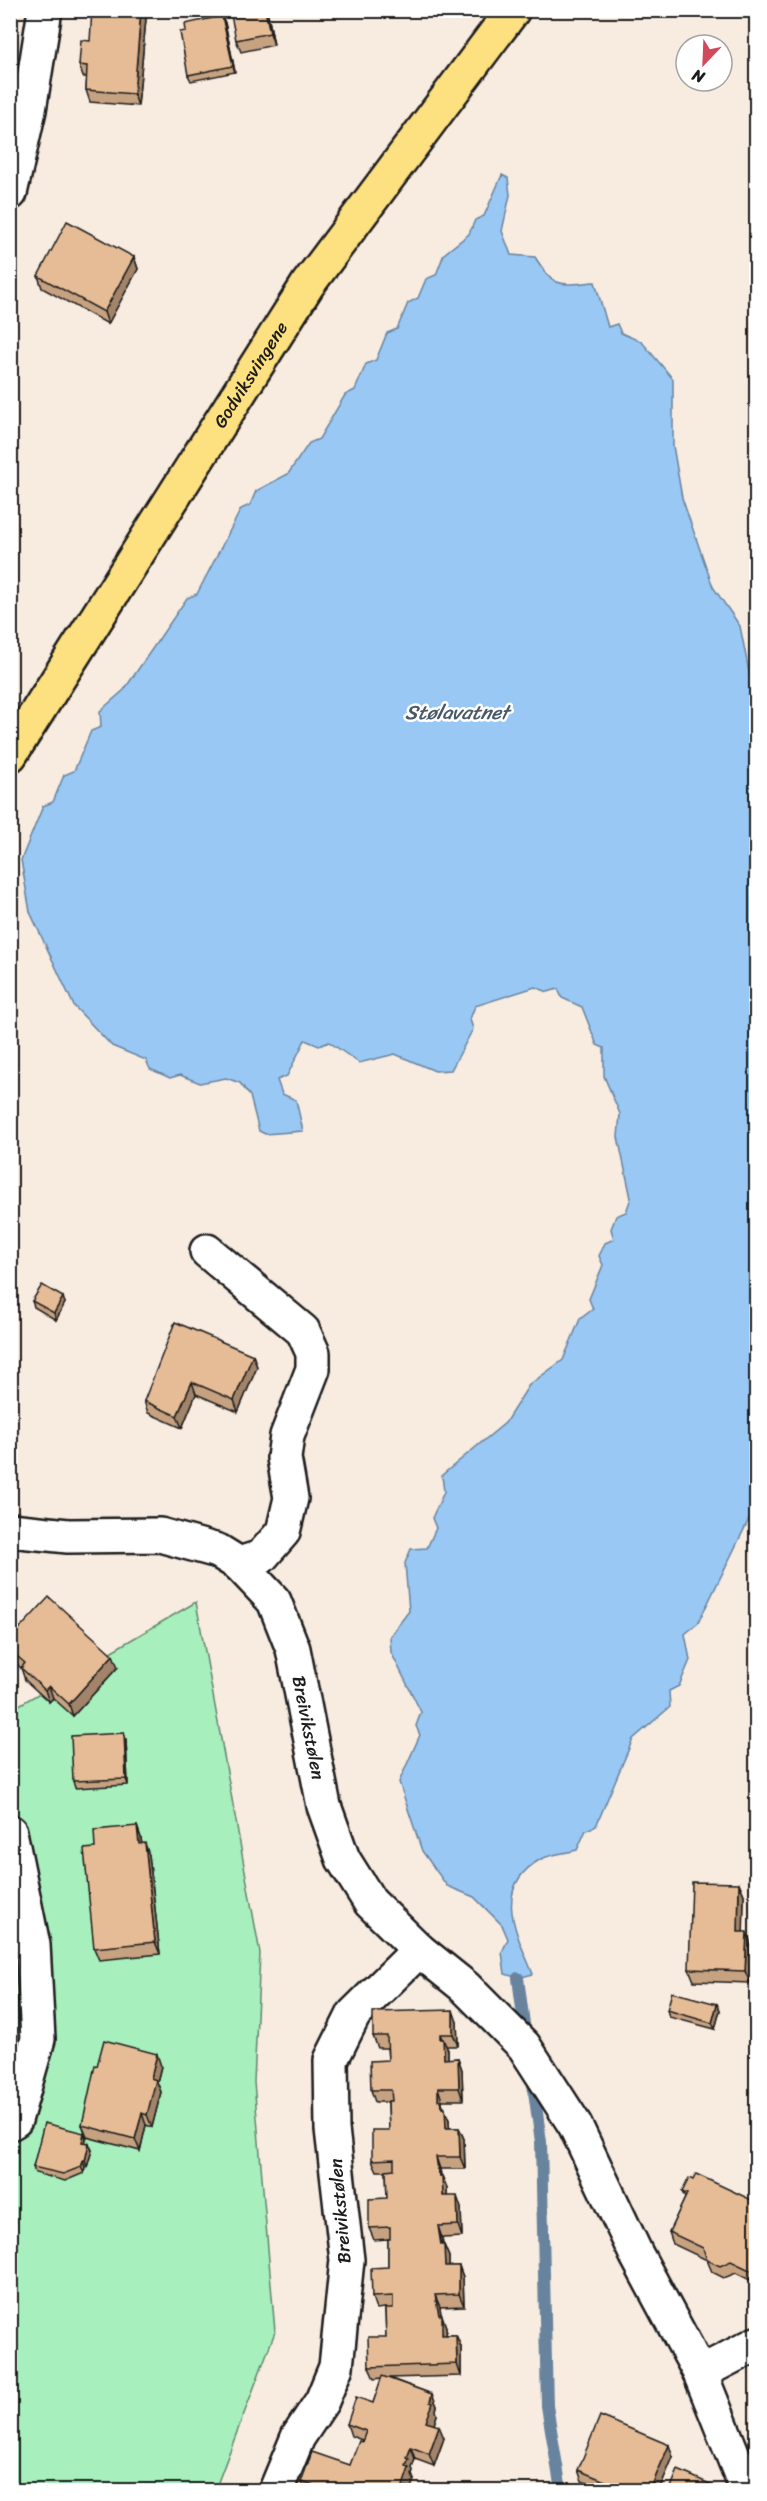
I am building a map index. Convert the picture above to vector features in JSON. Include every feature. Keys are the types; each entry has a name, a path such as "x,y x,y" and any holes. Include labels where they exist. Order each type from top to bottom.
{"main road":[{"name":"Godviksvingene","path":"10,755 308,284 513,10"}],"street":[{"path":"10,193 20,107 45,10"},
{"path":"207,1251 303,1331 312,1353 312,1369 287,1436 284,1458 291,1498 283,1532 261,1557 239,1564"},
{"name":"Breivikstølen","path":"10,1530 68,1536 160,1535 218,1551 239,1564 274,1601 293,1649 324,1806 343,1859 370,1902 419,1950 465,1987 524,2046 574,2125 636,2254 699,2373 747,2490"},
{"path":"10,1833 33,1945 38,2039 15,2120 10,2123"},
{"name":"Breivikstølen","path":"276,2490 298,2437 322,2401 336,2367 346,2260 332,2129 331,2060 354,2014 419,1950"},
{"path":"699,2373 756,2344"}],"green space":[{"path":"196,1602 260,1953 254,2082 275,2332 215,2490 11,2490 11,1714 14,1708"}],"water":[{"name":"Stølavatnet","path":"502,175 508,178 510,195 502,231 511,255 535,257 548,275 559,283 595,282 608,327 617,324 621,333 642,342 673,379 673,446 682,498 713,587 740,626 751,682 756,680 756,1428 749,1446 753,1511 698,1623 685,1634 690,1660 679,1686 669,1691 670,1707 633,1739 596,1826 586,1830 577,1850 541,1859 526,1870 516,1883 512,1897 512,1912 520,1943 533,1974 518,1978 505,1974 502,1952 508,1939 502,1925 474,1897 447,1886 422,1851 399,1782 420,1735 416,1726 421,1712 391,1652 390,1636 409,1611 405,1563 411,1549 427,1548 436,1528 432,1518 444,1492 442,1475 505,1423 529,1385 563,1360 580,1319 593,1309 589,1299 603,1265 599,1256 605,1243 614,1239 611,1229 616,1216 626,1212 631,1198 618,1137 620,1114 604,1076 604,1048 597,1045 582,1007 562,998 558,989 548,992 535,987 475,1006 470,1019 473,1029 451,1070 435,1071 395,1054 359,1063 329,1042 319,1046 305,1040 287,1076 277,1080 282,1094 296,1100 303,1131 265,1134 259,1131 250,1096 240,1083 226,1078 200,1083 180,1075 170,1078 150,1069 146,1060 112,1046 74,1006 30,912 21,860 43,806 53,802 64,775 74,771 91,731 101,727 100,711 124,690 187,598 197,594 241,509 250,505 256,491 288,474 309,443 319,439 345,395 355,390 366,364 376,360 387,333 397,329 408,303 418,298 426,279 436,275 444,254 469,234 475,220 484,216"}],"building":[{"path":"92,10 141,10 134,94 86,90 87,66 79,65 81,40 90,41"},
{"path":"230,10 265,10 270,33 236,40"},
{"path":"222,16 233,66 188,75 180,32 186,31 185,24"},
{"path":"67,221 134,257 104,312 38,276"},
{"path":"42,1285 63,1297 54,1313 32,1301"},
{"path":"175,1322 253,1355 234,1400 192,1382 177,1416 144,1401"},
{"path":"49,1597 113,1655 69,1704 49,1686 45,1690 21,1668 25,1663 10,1650 10,1639"},
{"path":"124,1733 126,1779 73,1781 71,1736"},
{"path":"137,1826 139,1844 145,1843 155,1942 94,1948 84,1849 95,1848 94,1830"},
{"path":"692,1882 739,1883 738,1932 747,1932 745,1971 689,1969"},
{"path":"672,1992 717,2004 712,2023 667,2010"},
{"path":"453,2010 453,2034 440,2034 440,2039 443,2039 444,2059 458,2058 459,2088 438,2088 438,2100 441,2100 442,2108 445,2108 446,2128 459,2128 460,2157 436,2157 439,2176 442,2176 443,2196 457,2196 458,2225 438,2226 441,2245 444,2245 445,2266 459,2266 459,2294 435,2295 439,2315 442,2315 442,2335 456,2335 457,2364 369,2367 368,2337 386,2337 385,2308 393,2308 393,2296 372,2297 371,2268 388,2267 390,2227 369,2228 369,2199 387,2198 386,2170 394,2169 394,2159 372,2160 372,2130 389,2130 388,2101 392,2101 391,2090 371,2090 370,2061 388,2060 387,2036 373,2036 373,2012"},
{"path":"104,2040 157,2054 151,2078 156,2080 147,2115 142,2113 135,2139 82,2125 95,2065 97,2066"},
{"path":"44,2123 84,2133 82,2142 89,2143 85,2161 81,2167 63,2174 33,2167"},
{"path":"696,2174 756,2202 756,2273 731,2261 720,2266 707,2260 703,2248 669,2232 687,2194 682,2192 689,2178 693,2180"},
{"path":"382,2376 432,2394 430,2402 433,2403 426,2422 439,2426 429,2454 411,2447 407,2458 409,2459 406,2466 409,2468 403,2486 414,2490 327,2490 301,2482 312,2452 350,2465 359,2441 362,2442 366,2431 347,2424 356,2397 373,2403"},
{"path":"600,2416 669,2445 650,2490 627,2490 578,2470"},
{"path":"678,2470 719,2488 717,2490 670,2490"}],"waterway":[{"path":"518,1978 526,2039"},
{"path":"532,2077 541,2142 547,2406 561,2490"}]}
